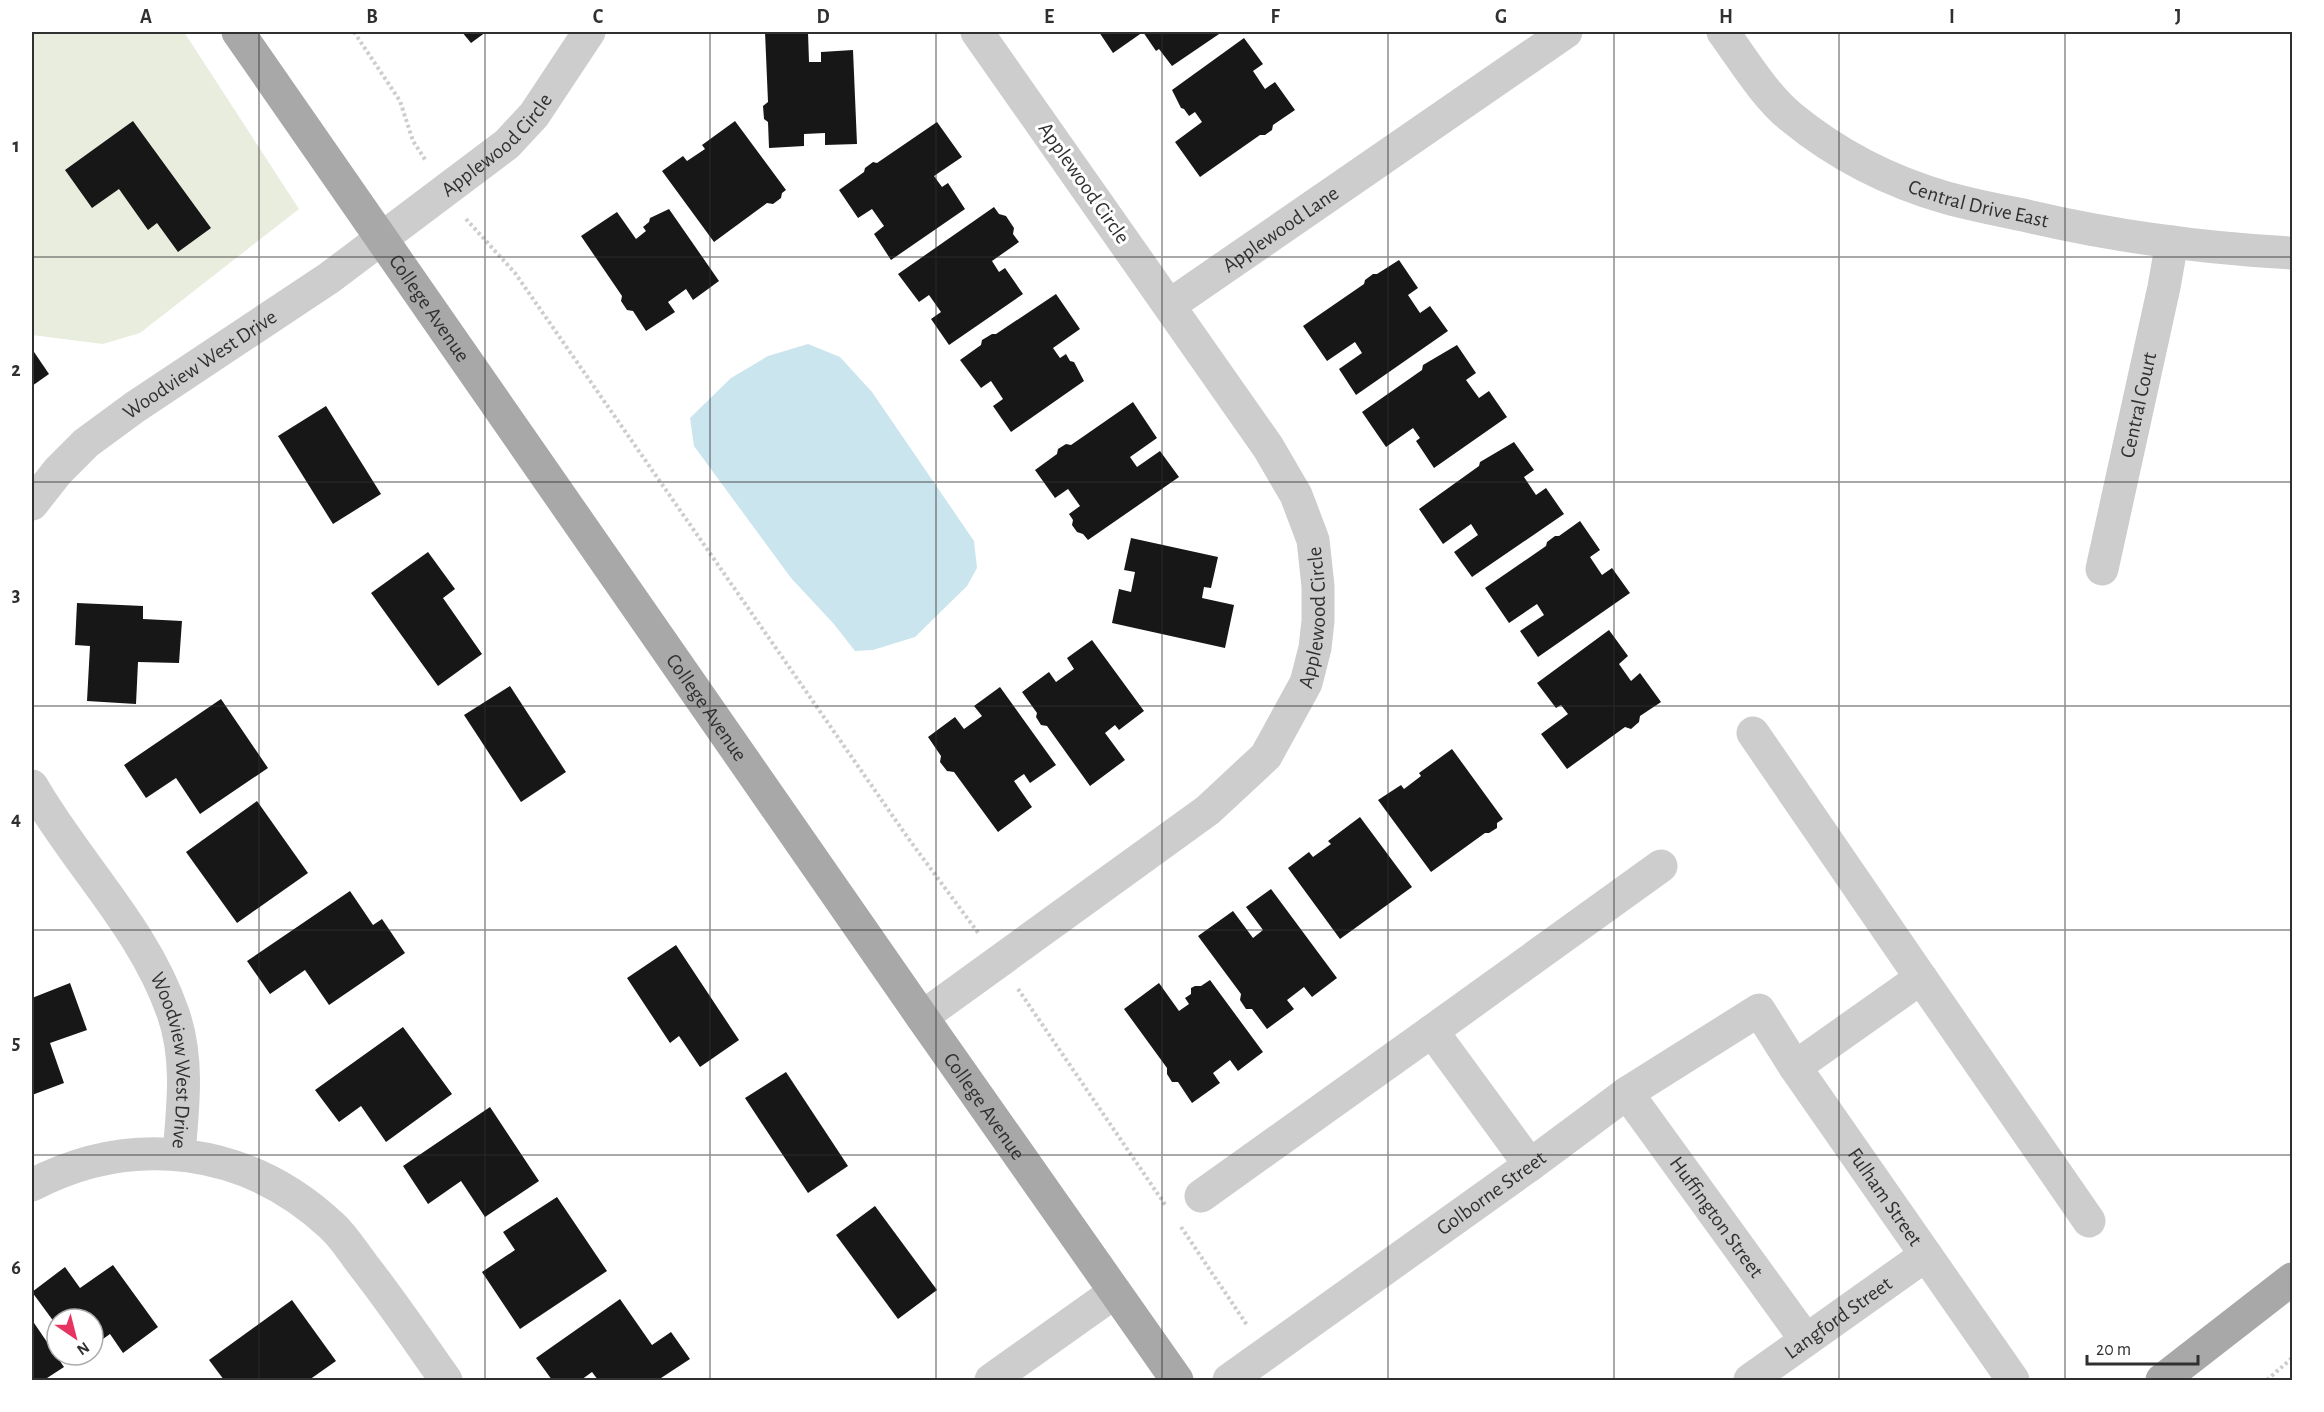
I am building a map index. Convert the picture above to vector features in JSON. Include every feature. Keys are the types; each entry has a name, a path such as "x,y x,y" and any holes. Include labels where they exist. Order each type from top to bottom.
{"main road":[{"name":"College Avenue","path":"238,32 1177,1380"},
{"path":"2162,1380 2292,1279"}],"street":[{"name":"Applewood Circle","path":"382,238 507,144 534,115 589,32"},
{"name":"Applewood Circle","path":"922,1017 1208,810 1266,756 1306,683 1315,648 1318,621 1318,586 1313,540 1296,495 1268,447 977,32"},
{"name":"Applewood Lane","path":"1170,305 1566,32"},
{"name":"Central Drive East","path":"1723,32 1753,75 1789,116 1838,151 1880,173 1946,198 2082,229 2234,250 2292,253"},
{"name":"Woodview West Drive","path":"32,504 58,471 86,443 135,407 329,278 382,238"},
{"name":"Central Court","path":"2102,569 2172,242"},
{"path":"1754,733 2088,1221"},
{"name":"Woodview West Drive","path":"32,786 141,945 174,1015 182,1054 184,1084 179,1153 224,1164 259,1176 297,1198 333,1226 386,1295 446,1380"},
{"path":"1202,1196 1661,866"},
{"path":"1795,1066 1921,978"},
{"name":"Fulham Street","path":"1759,1010 1795,1066 2013,1380"},
{"name":"Golborne Street","path":"1229,1380 1530,1165 1627,1092 1759,1010"},
{"path":"1432,1031 1530,1165"},
{"name":"Huffington Street","path":"1627,1092 1806,1340"},
{"path":"32,1185 91,1161 135,1154 179,1153"},
{"name":"Langford Street","path":"1750,1380 1926,1255"},
{"path":"991,1380 1115,1292"}],"path":[{"path":"354,32 400,101 414,141 446,190 471,225 515,273 908,838 985,942"},
{"path":"1018,989 1167,1207"},
{"path":"1180,1226 1249,1328"},
{"path":"2267,1380 2292,1358"}],"shaded area":[{"path":"32,32 184,32 299,209 140,333 103,344 32,335"}],"water":[{"path":"808,344 840,357 872,392 974,541 977,568 967,586 915,637 873,650 855,651 833,623 791,578 694,446 690,418 731,378 768,356"}],"building":[{"path":"462,32 486,32 471,43"},
{"path":"765,32 808,32 809,62 821,62 821,52 853,50 857,144 825,145 825,133 804,134 804,146 769,148 768,122 764,119 763,106 768,102"},
{"path":"1099,32 1143,32 1113,53"},
{"path":"1143,32 1222,32 1172,66 1159,49 1156,51"},
{"path":"1244,38 1263,64 1253,71 1265,89 1275,82 1295,110 1273,125 1272,130 1265,135 1260,135 1200,177 1175,142 1202,122 1195,112 1189,116 1181,108 1172,90"},
{"path":"133,121 211,228 178,252 157,223 148,230 119,189 92,208 65,170"},
{"path":"735,121 786,190 773,204 767,203 714,242 662,171 683,156 687,161 705,149 702,145"},
{"path":"937,122 962,157 934,176 942,187 948,183 965,209 891,260 874,234 884,226 872,209 858,218 839,190 864,172 865,168 873,162 877,163"},
{"path":"994,207 999,214 1006,216 1019,242 992,261 999,272 1005,268 1023,294 949,345 931,319 941,312 929,295 919,302 898,274"},
{"path":"669,209 719,281 693,300 686,289 668,302 675,312 646,331 633,311 627,310 621,301 622,296 581,236 617,212 636,239 646,231 643,227 650,218"},
{"path":"1399,260 1418,288 1408,295 1420,313 1430,306 1448,331 1356,395 1339,369 1362,353 1355,342 1327,361 1303,326 1364,284 1365,280 1373,274 1377,274"},
{"path":"1056,294 1080,329 1053,348 1060,358 1066,354 1070,361 1074,362 1084,381 1011,432 993,406 1003,399 991,381 981,388 960,360 981,345 982,340 996,334"},
{"path":"1457,345 1476,373 1466,380 1479,398 1489,391 1507,417 1434,468 1416,441 1420,438 1413,428 1386,447 1362,412 1422,370 1423,365"},
{"path":"32,349 49,374 32,386"},
{"path":"1133,402 1157,438 1130,457 1137,467 1160,451 1179,477 1088,540 1072,525 1073,520 1069,514 1080,506 1068,489 1055,498 1035,470 1057,454 1058,449 1066,444 1071,445"},
{"path":"326,406 381,494 333,524 278,436"},
{"path":"1514,442 1534,470 1524,477 1536,495 1546,488 1564,514 1472,577 1454,552 1478,535 1471,524 1443,544 1419,509 1479,466 1480,462"},
{"path":"1580,521 1600,550 1590,557 1602,575 1612,568 1630,593 1538,657 1520,631 1544,615 1537,604 1509,623 1485,588 1546,546 1547,542 1555,536 1559,536"},
{"path":"1131,538 1218,557 1211,588 1204,587 1202,598 1234,605 1225,648 1112,623 1119,589 1131,592 1135,572 1124,570"},
{"path":"428,552 455,589 443,598 482,654 438,686 371,593"},
{"path":"77,603 143,606 143,619 182,621 179,663 138,662 136,704 87,701 90,646 75,645"},
{"path":"1609,630 1628,656 1619,664 1631,681 1640,673 1661,702 1640,716 1639,722 1631,729 1625,727 1567,769 1541,734 1568,714 1561,705 1556,708 1537,683"},
{"path":"1092,640 1144,711 1119,730 1115,725 1105,733 1125,760 1090,786 1047,726 1041,725 1036,717 1037,713 1022,692 1049,672 1056,682 1074,669 1067,658"},
{"path":"510,686 566,772 521,802 464,715"},
{"path":"1000,687 1056,765 1030,783 1024,774 1014,781 1032,807 998,832 954,772 947,771 940,762 941,756 928,737 955,717 964,729 982,716 974,706"},
{"path":"221,699 268,768 200,814 176,778 146,798 124,765"},
{"path":"1452,749 1503,819 1497,823 1497,828 1485,833 1431,872 1378,800 1401,785 1404,789 1421,776 1419,773"},
{"path":"257,801 308,873 237,923 186,852"},
{"path":"1360,817 1412,887 1340,939 1288,868 1309,852 1313,857 1331,844 1328,841"},
{"path":"1271,889 1337,978 1312,997 1304,987 1287,1000 1294,1009 1267,1029 1252,1009 1246,1009 1240,1000 1241,994 1198,936 1233,911 1253,938 1263,930 1246,907"},
{"path":"350,891 373,925 382,919 405,953 329,1005 305,970 270,994 247,961"},
{"path":"676,945 739,1040 700,1067 679,1036 670,1043 627,978"},
{"path":"1210,980 1263,1052 1238,1071 1230,1060 1213,1073 1220,1083 1192,1103 1178,1082 1172,1082 1167,1074 1167,1068 1124,1009 1159,983 1179,1011 1189,1004 1185,998 1191,994 1191,988 1201,986"},
{"path":"70,983 87,1030 50,1043 64,1083 32,1095 32,998"},
{"path":"403,1027 452,1094 386,1142 361,1106 339,1122 315,1090"},
{"path":"786,1072 848,1166 808,1193 745,1098"},
{"path":"490,1107 539,1181 485,1217 461,1181 428,1204 403,1166"},
{"path":"557,1197 607,1271 520,1329 482,1272 515,1250 503,1232"},
{"path":"875,1206 937,1290 898,1319 836,1235"},
{"path":"113,1265 158,1327 123,1353 110,1334 105,1338 105,1307 45,1307 45,1310 32,1292 65,1267 80,1288"},
{"path":"620,1299 652,1345 671,1332 690,1359 658,1380 598,1380 592,1372 581,1380 552,1380 536,1358"},
{"path":"292,1300 336,1361 309,1380 224,1380 209,1360"},
{"path":"32,1320 45,1339 45,1367 64,1367 44,1380 32,1380"}]}
